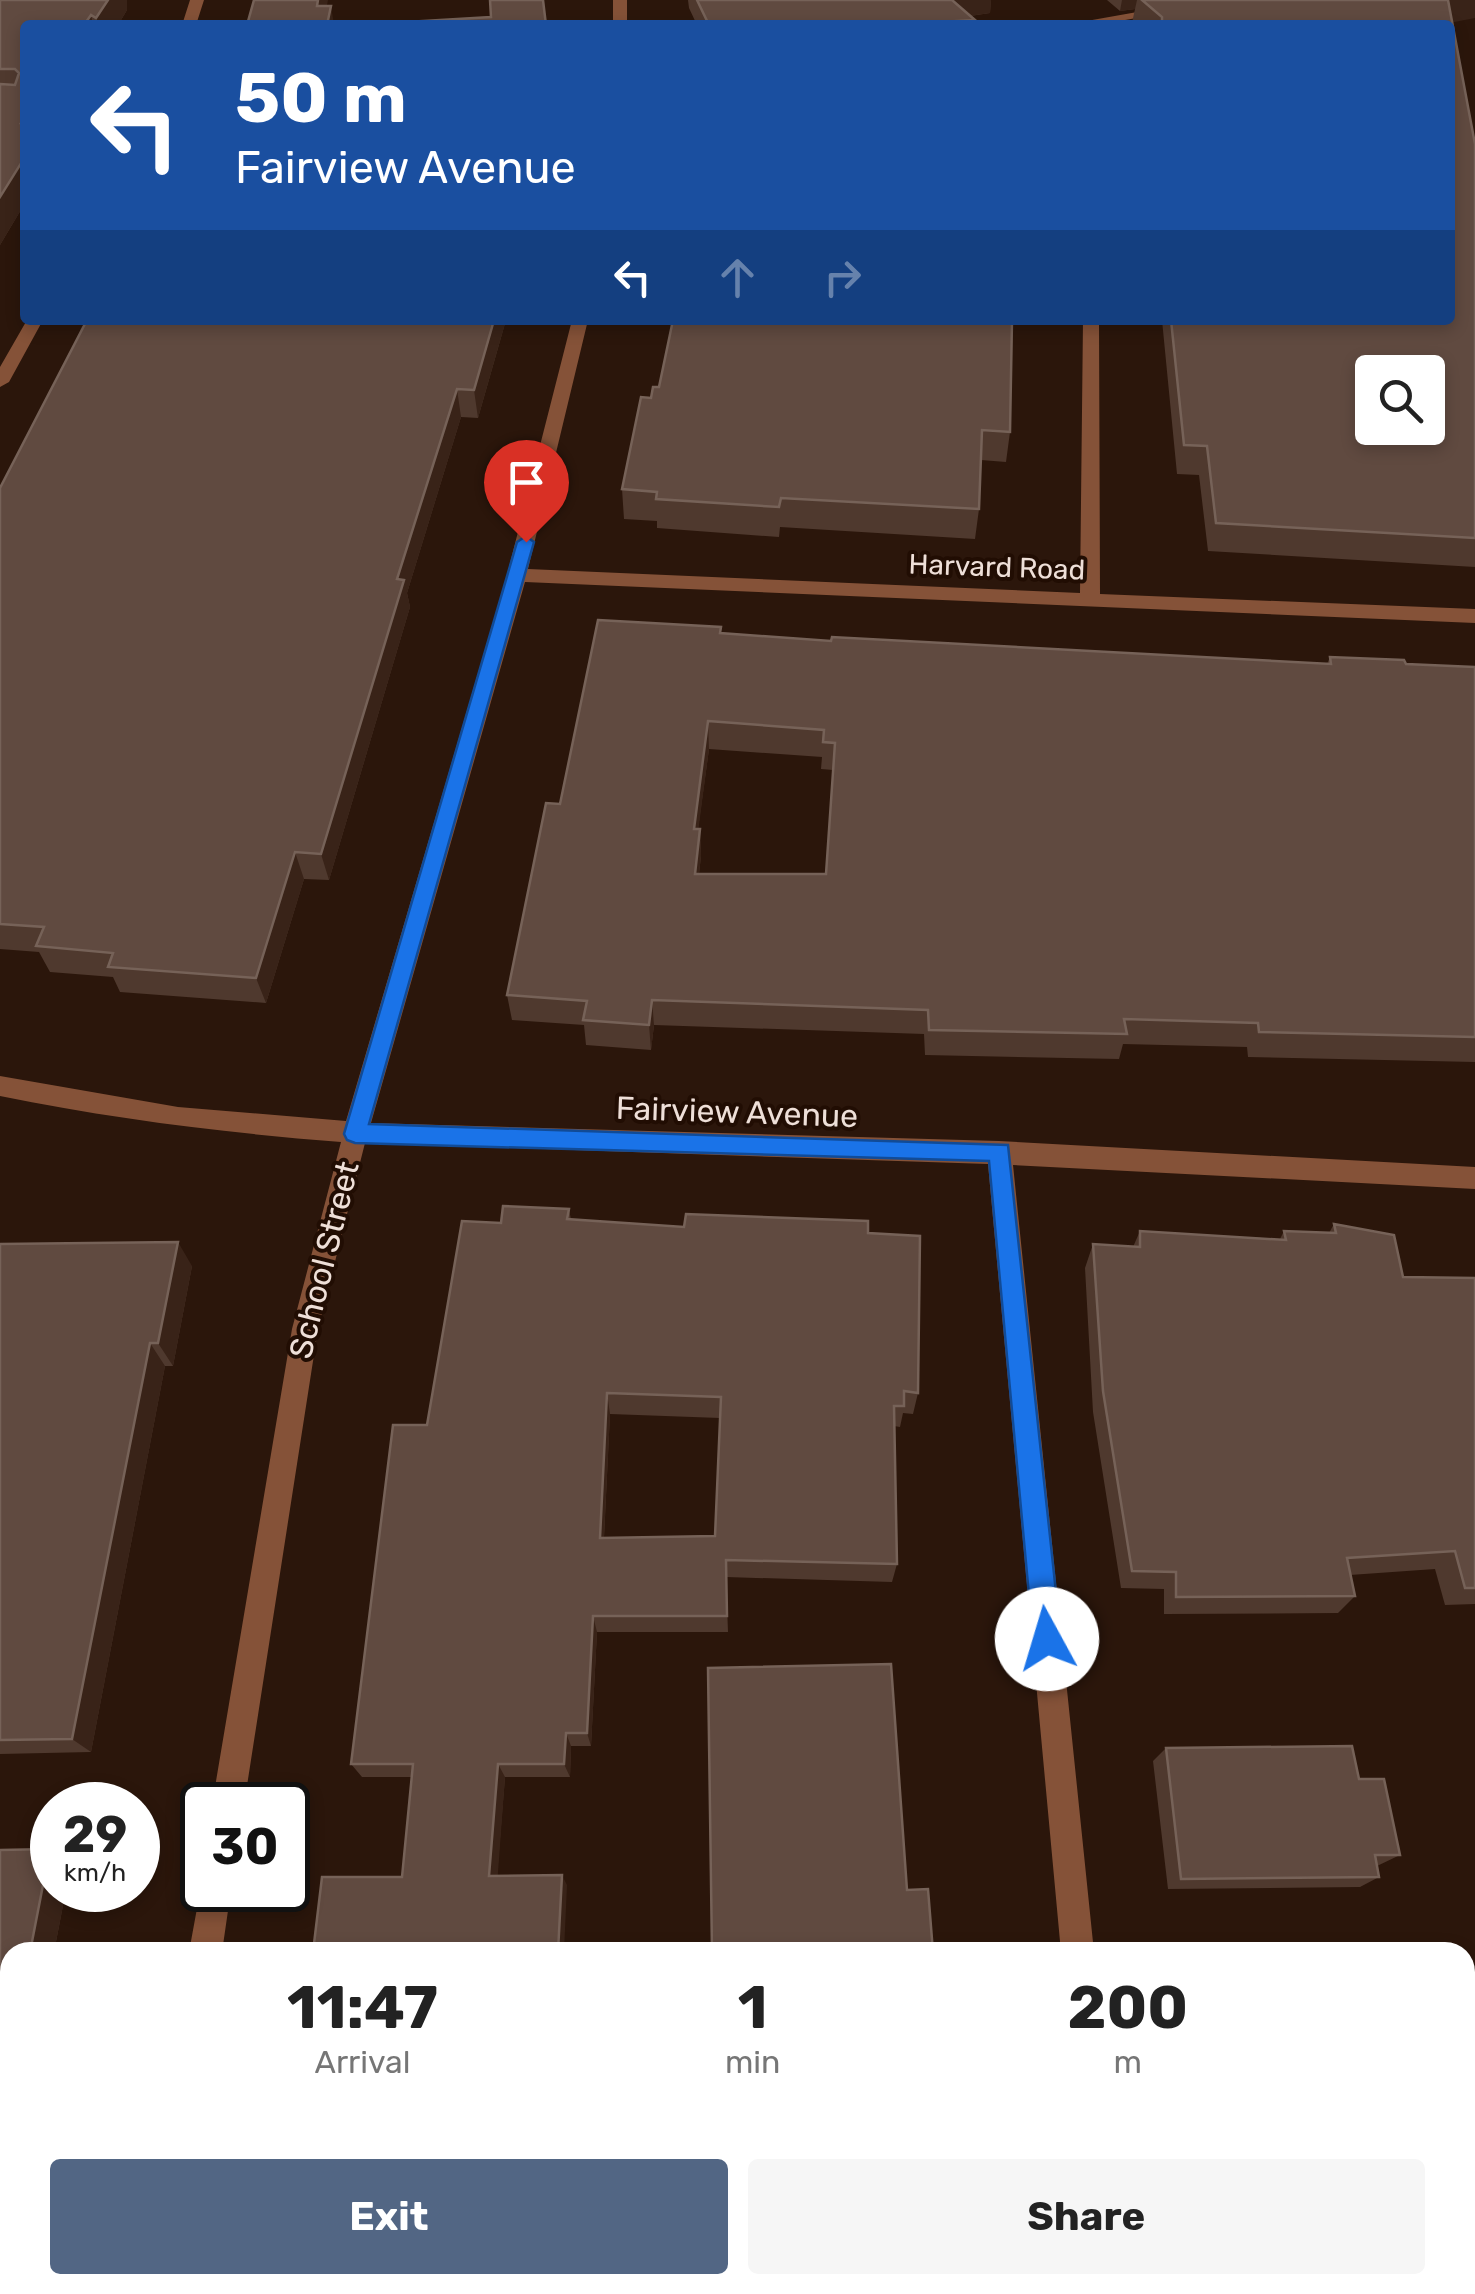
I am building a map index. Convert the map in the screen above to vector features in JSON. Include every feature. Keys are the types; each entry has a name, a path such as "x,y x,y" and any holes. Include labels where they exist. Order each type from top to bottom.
{"street":[{"path":"1104,20 1230,0"},
{"path":"0,382 32,325"},
{"name":"School Street","path":"232,1782 305,1329 355,1134 517,575 579,325"},
{"path":"1090,598 1091,325"},
{"name":"Harvard Road","path":"517,575 1475,616"},
{"name":"Fairview Avenue","path":"0,1086 148,1114 355,1134 1000,1152 1475,1178"},
{"path":"1000,1152 1077,1942"},
{"path":"207,1942 212,1912"}],"building":[{"path":"0,0 108,0 96,18 91,15 88,20 20,20 20,165 0,197 0,84 15,85 19,73 15,69 0,69"},
{"path":"254,0 318,0 317,6 331,6 328,20 248,20"},
{"path":"490,0 543,0 545,20 440,20 491,17"},
{"path":"697,0 952,0 975,20 707,20"},
{"path":"1142,0 1448,0 1452,20 1162,20"},
{"path":"1455,37 1475,144 1475,538 1216,523 1207,446 1184,445 1172,325 1455,325"},
{"path":"84,325 493,325 474,390 457,389 397,579 404,580 321,854 295,852 256,978 108,967 113,953 36,946 44,927 0,924 0,488"},
{"path":"672,325 1012,325 1010,432 982,430 979,509 781,498 779,507 656,499 657,492 622,489 641,397 651,398 653,387 659,387"},
{"path":"598,620 721,627 720,633 831,641 832,637 1331,664 1330,657 1475,667 1475,1037 1259,1032 1258,1023 1124,1019 1127,1034 929,1030 928,1010 652,1000 649,1025 583,1020 587,1001 507,995 546,803 560,804","holes":["708,721 824,730 823,742 835,743 826,874 695,874 700,829 694,829"]},
{"path":"503,1206 569,1209 567,1219 684,1227 686,1214 868,1221 868,1233 920,1236 918,1393 904,1391 904,1406 894,1406 897,1564 726,1560 727,1616 593,1616 587,1733 566,1733 564,1764 498,1764 489,1876 562,1875 559,1942 314,1942 322,1877 402,1877 413,1764 351,1764 393,1425 427,1425 462,1221 501,1223","holes":["607,1393 721,1397 715,1536 600,1538"]},
{"path":"1334,1224 1394,1235 1403,1277 1475,1278 1475,1588 1465,1588 1455,1551 1347,1558 1355,1596 1176,1597 1176,1572 1132,1571 1103,1391 1093,1244 1140,1247 1140,1231 1286,1240 1284,1231 1336,1233"},
{"path":"178,1242 158,1343 150,1343 72,1739 0,1740 0,1244"},
{"path":"891,1664 907,1890 928,1889 932,1942 712,1942 708,1668"},
{"path":"1352,1746 1359,1779 1384,1779 1400,1855 1375,1855 1379,1877 1181,1879 1166,1748"},
{"path":"30,1849 30,1912 38,1912 32,1942 0,1942 0,1850"}],"route":[{"path":"526,542 355,1134 1000,1152 1047,1639"}]}
